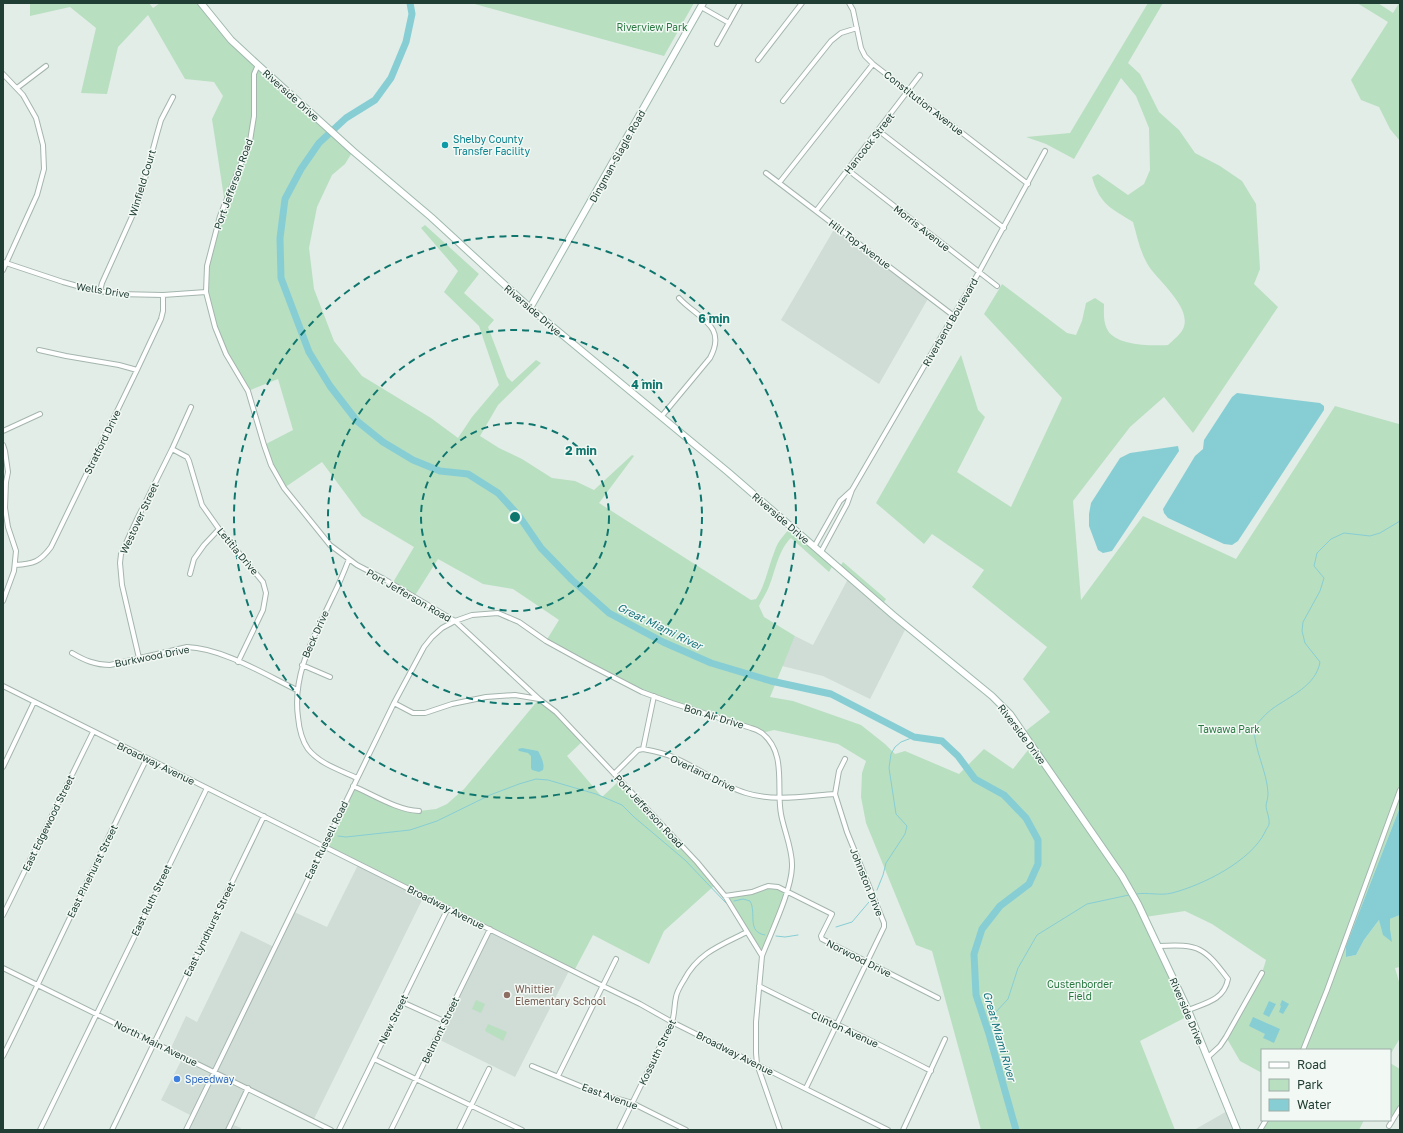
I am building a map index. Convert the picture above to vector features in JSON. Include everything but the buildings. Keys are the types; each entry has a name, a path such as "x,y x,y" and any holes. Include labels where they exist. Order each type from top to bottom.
{"main road":[{"name":"Riverside Drive","path":"201,3 231,40 301,105 353,152 431,217 530,308 821,552 893,615 992,696 1010,714 1122,876 1138,904 1188,1010 1237,1130"},
{"name":"Dingman-Slagle Road","path":"530,308 702,5"}],"street":[{"path":"717,44 740,3"},
{"path":"758,60 802,3"},
{"name":"Constitution Avenue","path":"849,3 853,10 861,48 865,56 873,64 1028,184"},
{"path":"702,5 729,23"},
{"path":"783,101 831,41 841,33 857,28"},
{"path":"779,183 873,64"},
{"name":"Port Jefferson Road","path":"258,65 253,78 254,116 250,141 220,216 207,266 206,292 215,327 226,354 248,391 264,445 277,476 284,488 330,545 349,559 455,621 539,699 556,712 697,862 725,896 762,956"},
{"path":"17,88 46,66"},
{"path":"3,74 23,95 36,118 43,145 44,169 38,195 4,262 3,270"},
{"name":"Hancock Street","path":"816,211 879,131 920,75"},
{"name":"Winfield Court","path":"100,291 102,283 131,223 139,201 156,134 161,120 173,97"},
{"path":"879,131 1004,228"},
{"name":"Riverbend Boulevard","path":"852,490 954,316 1004,228 1045,151"},
{"name":"Morris Avenue","path":"848,170 997,286"},
{"name":"Hill Top Avenue","path":"766,172 954,316"},
{"name":"Wells Drive","path":"4,262 63,282 88,289 118,294 163,296 206,292"},
{"name":"Stratford Drive","path":"15,565 30,564 39,561 51,546 161,319 163,312 163,296"},
{"path":"661,417 710,358 715,349 715,332 706,320 679,298"},
{"path":"39,350 102,363 119,364 137,370"},
{"name":"Westover Street","path":"139,658 122,585 120,563 121,554 136,519 172,449 191,407"},
{"path":"3,432 40,414"},
{"path":"3,445 8,472 4,482 5,508 8,527 16,551 14,571 3,601"},
{"name":"Letitia Drive","path":"172,449 187,457 202,505 218,529 263,582 266,593 263,610 238,662"},
{"path":"814,547 840,501 852,490"},
{"path":"821,552 847,504 852,490"},
{"path":"190,574 194,559 218,529"},
{"name":"Beck Drive","path":"349,559 334,595 310,642 302,665 297,690 296,706 299,731 308,748 316,757 326,764 357,778"},
{"name":"Bon Air Drive","path":"455,621 472,615 498,612 509,617 546,641 642,692 762,733 774,750 779,767 780,812 792,867 787,891 762,956"},
{"name":"East Russell Road","path":"186,1130 394,703 424,647 437,633 455,621"},
{"name":"Burkwood Drive","path":"72,653 86,661 101,665 110,665 192,648 217,654 238,662 297,690"},
{"path":"302,665 330,677"},
{"name":"Broadway Avenue","path":"3,686 640,1004 672,1022 888,1130"},
{"path":"394,703 413,713 426,713 452,704 486,697 515,695 539,699"},
{"path":"614,774 638,750 643,749 654,696"},
{"path":"3,767 34,702"},
{"name":"East Edgewood Street","path":"3,915 93,732"},
{"name":"Overland Drive","path":"643,749 659,752 675,758 714,780 748,794 780,798 835,794"},
{"name":"East Pinehurst Street","path":"3,1056 147,758"},
{"name":"Johnston Drive","path":"806,1088 884,927 884,923 846,832 835,794 839,771 845,758"},
{"path":"354,786 400,807 420,811"},
{"name":"East Ruth Street","path":"40,1130 207,788"},
{"path":"1303,1049 1330,983 1400,790"},
{"name":"East Lyndhurst Street","path":"112,1130 264,816"},
{"name":"Norwood Drive","path":"725,896 752,892 768,886 778,887 787,891 832,914 821,936 822,939 938,998"},
{"name":"New Street","path":"339,1130 448,908"},
{"name":"Belmont Street","path":"391,1130 490,929"},
{"name":"Kossuth Street","path":"619,1130 672,1022 675,997 690,969 697,961 716,948 747,932"},
{"path":"1159,946 1193,946 1206,953 1228,978 1224,991 1211,1001 1188,1010"},
{"path":"762,956 756,1022 757,1064 780,1130"},
{"path":"558,1076 616,959"},
{"name":"North Main Avenue","path":"3,968 331,1130"},
{"path":"1207,1058 1226,1038 1262,973"},
{"name":"Clinton Avenue","path":"759,986 931,1071"},
{"path":"402,1002 444,1021"},
{"path":"903,1130 945,1039"},
{"path":"374,1059 522,1130"},
{"name":"East Avenue","path":"532,1066 597,1093 632,1103 686,1130"},
{"path":"459,1130 489,1069"},
{"path":"228,1130 248,1088"},
{"path":"1389,1126 1400,1108"}],"shaded area":[{"path":"836,226 929,297 879,384 781,320"},
{"path":"849,577 907,626 870,699 823,676 782,666 795,636 813,645"},
{"path":"359,863 424,896 313,1121 248,1088 231,1124 241,1128 240,1130 186,1130 192,1116 161,1100 183,1057 170,1050 186,1016 197,1022 241,931 274,947 292,911 327,927"},
{"name":"Whittier Elementary School","path":"490,929 570,969 515,1077 436,1038"},
{"path":"1229,1110 1237,1130 1194,1130"}],"green space":[{"path":"30,3 149,3 153,8 160,3 201,3 231,40 353,151 345,164 332,175 317,207 309,248 314,289 334,341 362,376 431,418 458,438 472,417 499,385 479,326 444,292 458,271 421,228 425,225 479,274 464,293 494,320 488,327 507,377 512,382 536,360 541,363 498,405 480,436 499,448 522,459 552,478 575,481 594,490 632,455 634,456 599,503 751,600 756,599 765,581 776,547 791,527 834,563 829,572 791,538 783,549 768,589 759,606 764,617 795,636 770,697 793,701 861,725 895,754 905,751 959,774 984,749 1013,769 1032,745 1023,733 1050,712 1023,679 1047,647 972,587 984,570 932,534 924,544 876,503 961,355 978,410 985,417 957,472 1011,507 1062,398 984,314 1002,284 1067,333 1076,335 1082,321 1086,303 1095,298 1104,304 1104,320 1111,335 1125,342 1143,345 1168,345 1183,329 1185,321 1183,312 1173,295 1145,260 1133,222 1107,205 1099,194 1092,177 1098,174 1128,195 1144,184 1150,170 1149,128 1136,96 1121,78 1074,159 1046,144 1026,137 1070,133 1148,3 1163,3 1128,63 1140,74 1159,112 1179,130 1195,153 1220,166 1242,181 1256,204 1260,269 1254,284 1278,307 1193,433 1164,397 1130,427 1073,501 1081,600 1143,516 1236,559 1335,406 1399,424 1400,423 1400,807 1346,946 1346,957 1356,955 1364,940 1379,920 1390,929 1390,919 1400,915 1400,967 1395,968 1400,985 1400,1038 1391,1053 1391,1049 1261,1049 1261,1072 1240,1061 1226,1037 1262,973 1266,960 1212,924 1185,911 1145,917 1190,1015 1140,1041 1175,1130 981,1130 932,951 916,945 866,823 861,797 862,773 866,761 838,744 774,730 762,733 642,692 546,641 559,620 513,589 483,584 438,559 414,597 392,584 414,547 362,516 322,462 284,488 264,445 293,430 278,379 248,391 226,354 215,327 206,292 207,266 225,204 212,119 223,96 214,82 185,79 148,15 118,47 107,94 81,93 96,28 70,7 30,16"},
{"name":"Riverview Park","path":"471,3 694,3 664,56"},
{"path":"1357,3 1378,3 1393,13 1400,3 1400,141 1390,129 1379,107 1361,100 1351,80 1388,22"},
{"path":"843,562 886,599 882,605 839,568"},
{"path":"539,699 556,712 583,741 567,756 602,797 620,780 715,885 664,931 649,964 593,935 574,971 324,846 353,786 400,807 419,811 436,809 447,804 464,789"},
{"path":"768,886 787,891 762,956 725,896 752,892"},
{"path":"476,1000 485,1004 481,1013 472,1009"},
{"path":"488,1024 507,1032 503,1041 485,1031"},
{"path":"1391,1064 1400,1069 1400,1108 1395,1117 1391,1115"},
{"path":"1265,1121 1364,1121 1359,1130 1260,1130"}],"water":[{"path":"1237,393 1320,403 1324,406 1324,410 1238,541 1232,545 1224,544 1168,518 1163,509 1195,456 1203,449 1204,440 1232,397"},
{"path":"1178,446 1179,451 1112,551 1103,553 1098,550 1089,526 1091,503 1120,458 1130,453"},
{"path":"522,748 538,751 543,763 543,770 539,772 532,770 531,756 528,753 519,751 518,749"},
{"path":"1400,807 1400,915 1390,919 1392,942 1383,935 1379,920 1364,940 1356,955 1346,957 1346,946"},
{"path":"1282,1000 1289,1004 1283,1014 1279,1012"},
{"path":"1269,1001 1276,1004 1269,1017 1263,1014"},
{"path":"1253,1017 1280,1029 1274,1043 1263,1038 1265,1034 1249,1026"}],"waterway":[{"name":"Great Miami River","path":"410,3 412,14 406,42 391,78 375,100 346,118 319,143 301,169 285,199 280,238 281,278 309,352 330,386 357,421 383,442 413,460 440,471 468,474 498,493 519,516 541,548 572,580 609,613 663,642 711,663 771,681 831,694 914,737 942,741 958,756 975,779 1004,795 1026,818 1038,840 1038,864 1029,884 1000,906 982,929 974,954 976,995 989,1034 1016,1130"},
{"path":"1136,894 1168,894 1198,884 1238,862 1258,843 1269,826 1269,822 1266,805 1268,794 1267,785 1256,744 1254,727 1269,711 1308,684 1318,670 1320,662 1305,643 1302,631 1303,622 1320,591 1324,578 1314,566 1317,553 1331,539 1344,533 1370,536 1380,533 1400,521"},
{"path":"877,890 886,863 905,834 907,826 896,814 889,768 891,754 895,747 901,742 914,737"},
{"path":"338,836 346,837 410,830 437,821 490,795 519,784 536,779 548,780 596,794 622,805 685,860 726,903"},
{"path":"989,1034 994,1014 1008,999 1018,968 1037,935 1087,904 1129,895"},
{"path":"734,901 743,899 750,901 753,911 754,926 759,933 765,935"},
{"path":"836,927 852,922 869,902"},
{"path":"776,936 785,937 798,935"}],"place":[{"name":"Shelby County Transfer Facility","path":"445,145"},
{"name":"Whittier Elementary School","path":"507,995"},
{"name":"Speedway","path":"177,1079"}],"park label":[{"name":"Tawawa Park","path":"1229,729"},
{"name":"Custenborder Field","path":"1080,990"}]}
